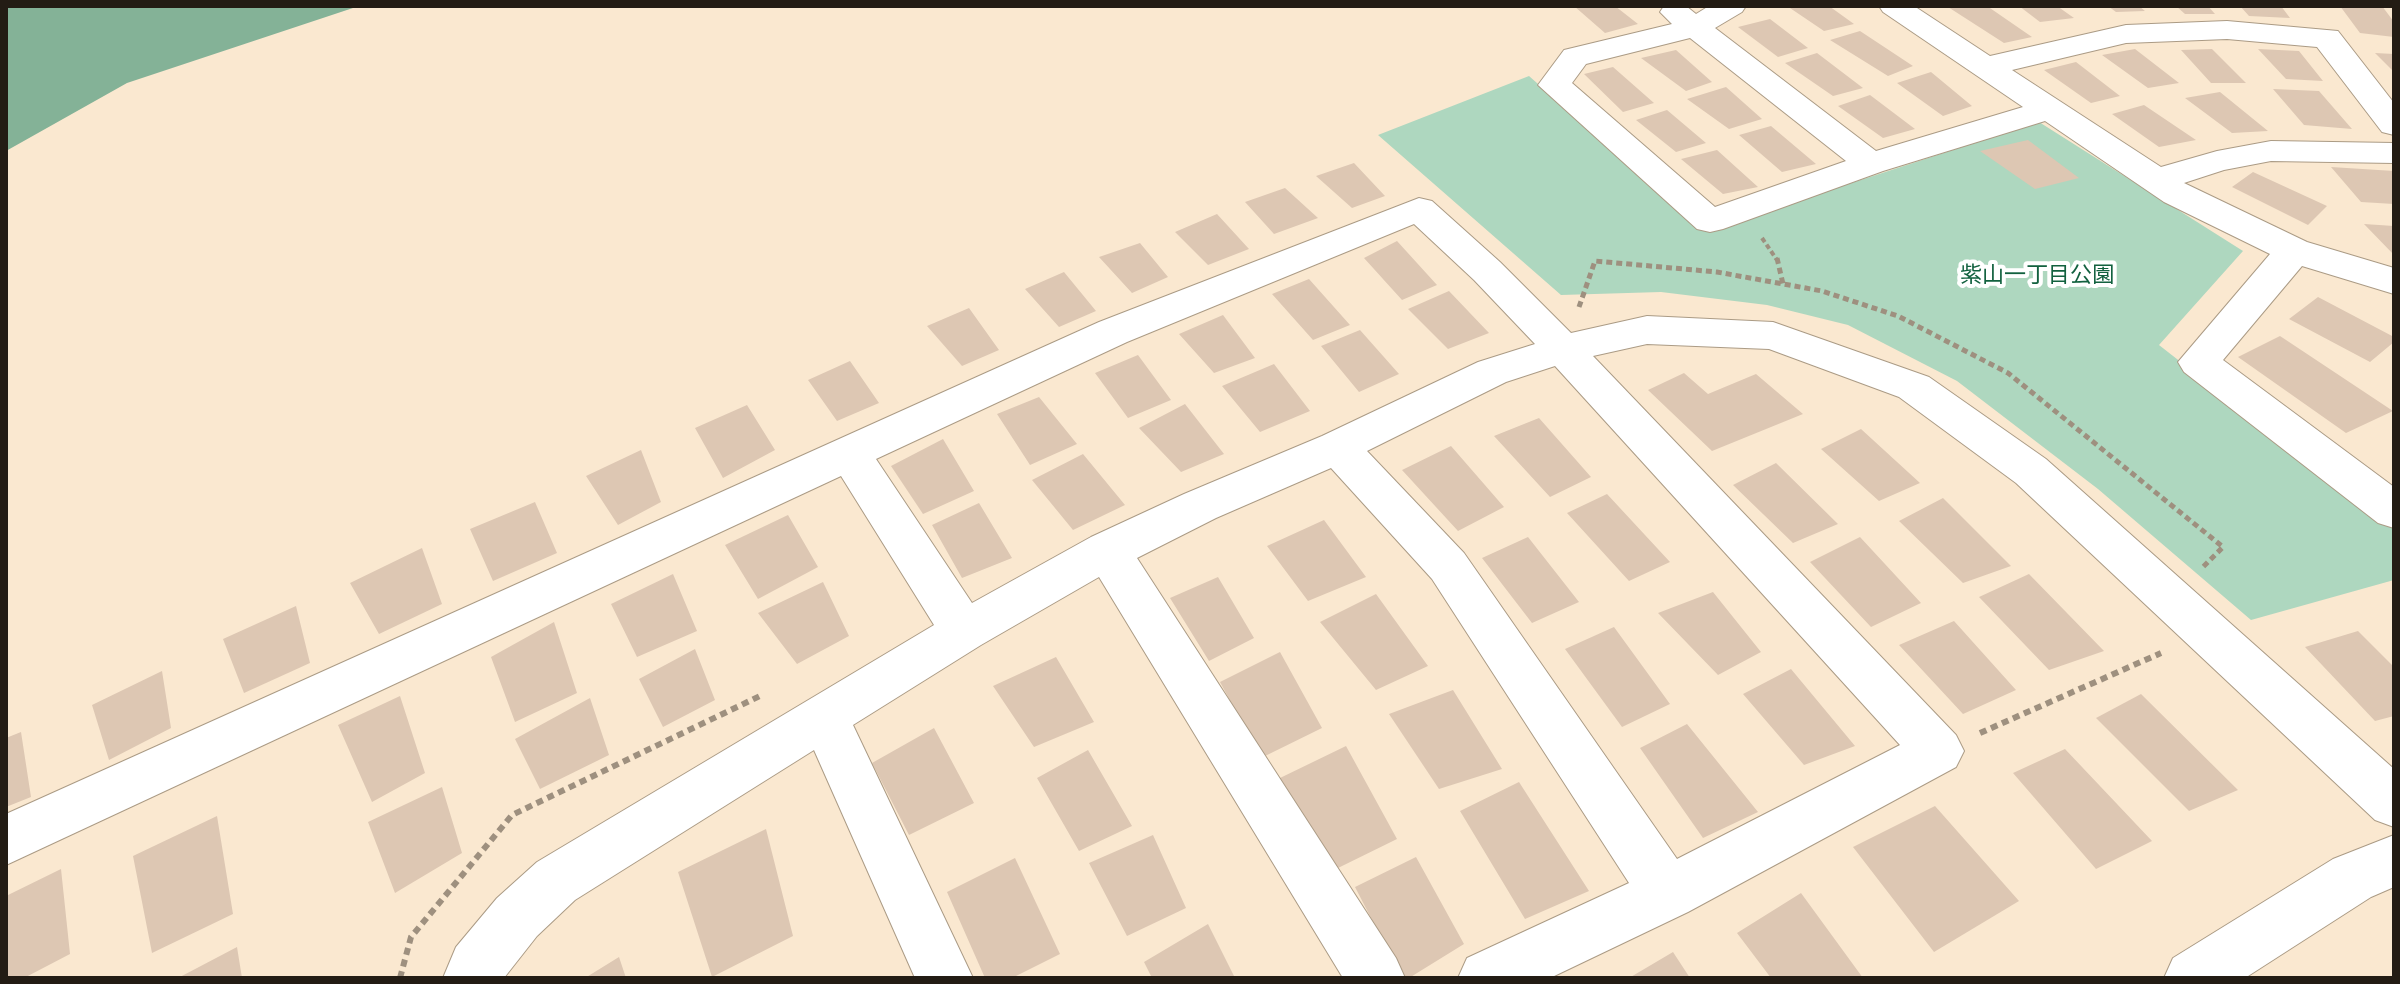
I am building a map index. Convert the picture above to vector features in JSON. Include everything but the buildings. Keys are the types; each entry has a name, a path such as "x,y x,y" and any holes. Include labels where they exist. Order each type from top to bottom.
{"street":[{"path":"1667,6 1871,164"},
{"path":"1731,6 1694,28 1575,57 1554,85 1710,221 1871,164 2051,109"},
{"path":"1894,6 2177,194 2294,251 2394,281"},
{"path":"1986,66 2126,34 2227,30 2327,38 2394,125"},
{"path":"2157,180 2217,161 2271,151 2321,149 2394,153"},
{"path":"6,840 1113,332 1419,209 1487,271 1563,349 1938,751 1668,893 1487,978"},
{"path":"2294,251 2198,362 2394,511"},
{"path":"472,978 476,967 517,917 556,881 964,631 1107,550 1337,447 1492,372 1563,349 1647,330 1773,336 1914,387 2031,471 2394,803"},
{"path":"1337,447 1448,566 1668,893"},
{"path":"850,455 964,631"},
{"path":"1107,550 1376,978"},
{"path":"824,717 944,978"},
{"path":"2193,978 2352,878 2394,861"}],"path":[{"path":"1734,213 1776,256 1783,284"},
{"path":"1938,751 2165,652 2154,641"},
{"path":"400,978 411,937 512,815 771,691"}],"green space":[{"path":"6,6 359,6 127,83 6,151"},
{"name":"紫山一丁目公園","path":"1529,76 1688,216 1710,229 2039,122 2243,251 2159,345 2394,529 2394,580 2251,620 2098,489 1957,381 1848,325 1767,305 1661,292 1561,295 1378,135"}]}
